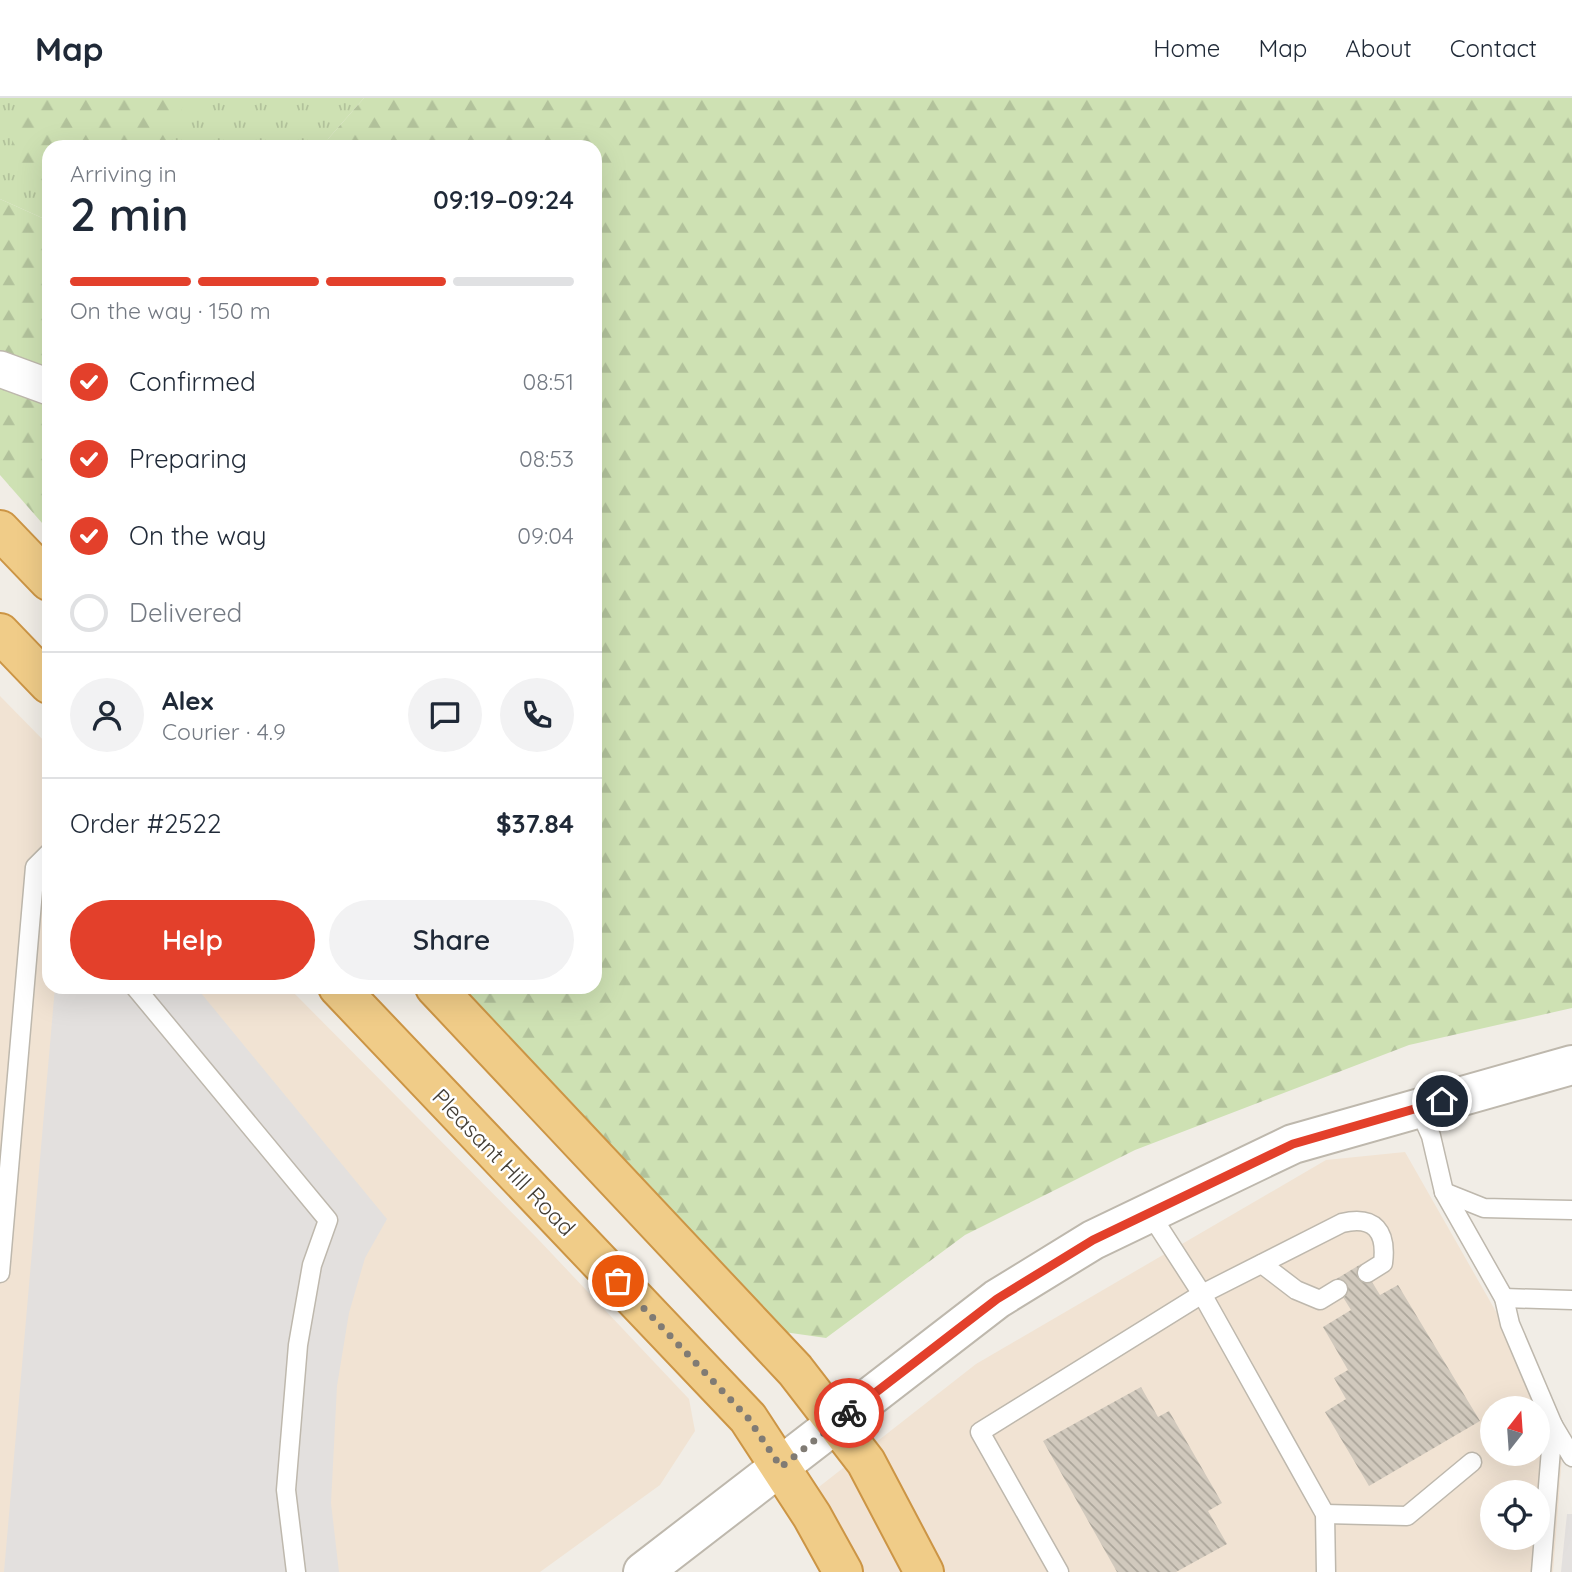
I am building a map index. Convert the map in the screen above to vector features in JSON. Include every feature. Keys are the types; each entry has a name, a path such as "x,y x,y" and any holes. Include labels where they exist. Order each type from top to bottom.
{"highway":[{"path":"0,530 42,574"},
{"path":"0,633 42,677"},
{"name":"Pleasant Hill Road","path":"345,994 748,1418 844,1572"},
{"path":"442,994 795,1370 866,1462 924,1572"}],"street":[{"path":"0,369 42,384"},
{"path":"643,1572 997,1299 1093,1240 1293,1144 1572,1065"}],"lane":[{"path":"0,1273 35,867 42,860"},
{"path":"35,867 42,875"},
{"path":"141,994 328,1220 312,1265 298,1345 286,1490 296,1572"},
{"path":"1418,1107 1431,1136 1444,1192 1504,1298 1510,1325 1552,1425 1572,1457"},
{"path":"1444,1192 1484,1208 1572,1210"},
{"path":"1149,1212 1202,1294 1325,1514 1326,1572"},
{"path":"1059,1572 980,1432 1202,1294 1342,1223 1358,1219 1370,1223 1381,1234 1385,1247 1383,1263 1367,1273"},
{"path":"1262,1264 1296,1290 1320,1300 1338,1289"},
{"path":"1504,1298 1572,1300"},
{"path":"1541,1572 1552,1425"},
{"path":"1325,1514 1407,1516 1472,1462"}],"shaded area":[{"path":"0,696 42,739 42,994 295,994 537,1238 689,1399 695,1431 660,1485 540,1572 0,1572"},
{"path":"54,994 202,994 387,1219 365,1258 349,1313 337,1386 331,1503 339,1572 4,1572"},
{"path":"1405,1152 1544,1396 1480,1396 1480,1466 1550,1466 1550,1406 1564,1431 1553,1572 860,1572 815,1490 976,1364 1326,1160"},
{"path":"1567,1514 1572,1514 1572,1572 1561,1572"}],"green space":[{"path":"0,98 364,98 328,140 42,140 42,218 0,199"},
{"path":"18,98 187,98 168,140 42,140 42,181 10,159"},
{"path":"364,98 1572,98 1572,1008 1409,1045 1135,1150 965,1235 826,1338 784,1332 460,994 602,994 602,140 328,139"},
{"path":"0,199 42,218 42,523 0,475"}],"building":[{"path":"1361,1264 1380,1295 1398,1285 1480,1421 1369,1486 1325,1412 1346,1399 1334,1378 1348,1370 1323,1327 1351,1310 1333,1281"},
{"path":"1141,1387 1158,1417 1169,1411 1222,1503 1208,1511 1227,1544 1176,1572 1117,1572 1043,1441"}],"way so far":[{"path":"618,1281 748,1418 781,1467 849,1413"}],"route":[{"path":"849,1413 997,1299 1093,1240 1208,1182 1293,1144 1442,1101"}]}
